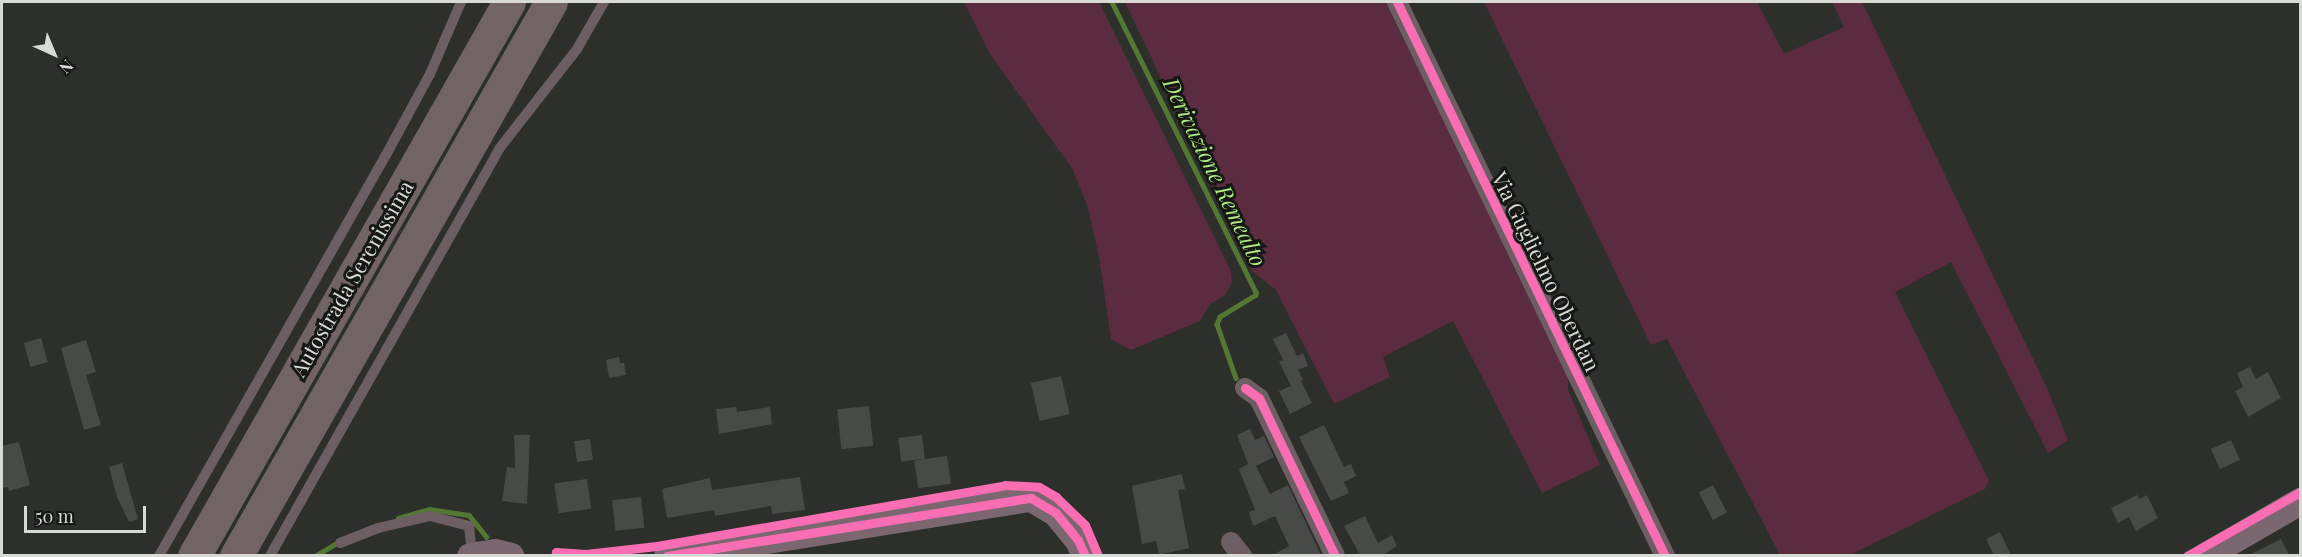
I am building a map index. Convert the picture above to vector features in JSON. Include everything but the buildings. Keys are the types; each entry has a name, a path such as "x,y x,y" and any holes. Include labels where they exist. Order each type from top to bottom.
{"highway":[{"name":"Autostrada Serenissima","path":"194,555 509,2"},
{"name":"Autostrada Serenissima","path":"236,555 551,2"}],"street":[{"name":"Via Guglielmo Oberdan","path":"1396,2 1665,555"},
{"path":"1245,388 1259,398 1335,555"},
{"path":"667,555 1031,498 1056,513 1078,540 1085,555"},
{"path":"2205,555 2301,501"}],"lane":[{"path":"159,555 430,74 461,2"},
{"path":"270,555 500,149 577,49 604,2"},
{"path":"340,543 378,528 430,516 469,526 488,555"}],"shaded area":[{"path":"964,2 1099,2 1231,271 1232,282 1225,295 1210,304 1200,321 1131,350 1111,339 1099,257 1088,208 1073,170 990,54"},
{"path":"1125,2 1390,2 1569,370 1568,390 1600,465 1542,493 1453,321 1383,357 1390,377 1334,404 1276,290 1252,271"},
{"path":"1484,2 1757,2 1784,54 1844,27 1832,2 1862,2 2047,388 2068,440 2048,453 1951,262 1895,292 1989,481 1985,489 1850,555 1780,555 1667,339 1651,345"}],"waterway":[{"name":"Derivazione Remealto","path":"1112,2 1256,292 1256,295 1220,317 1217,324 1236,378"},
{"name":"Derivazione Remealto","path":"398,518 429,509 469,515 487,537"},
{"name":"Derivazione Remealto","path":"315,556 340,541"}],"cycle path":[{"path":"1397,2 1665,556"},
{"path":"1245,388 1259,398 1335,556"},
{"path":"555,556 556,552 586,554 657,546 1005,485 1039,487 1056,497 1085,525 1098,556"},
{"path":"2187,556 2300,492"},
{"path":"667,556 1031,498 1056,513 1078,540 1085,556"}]}
